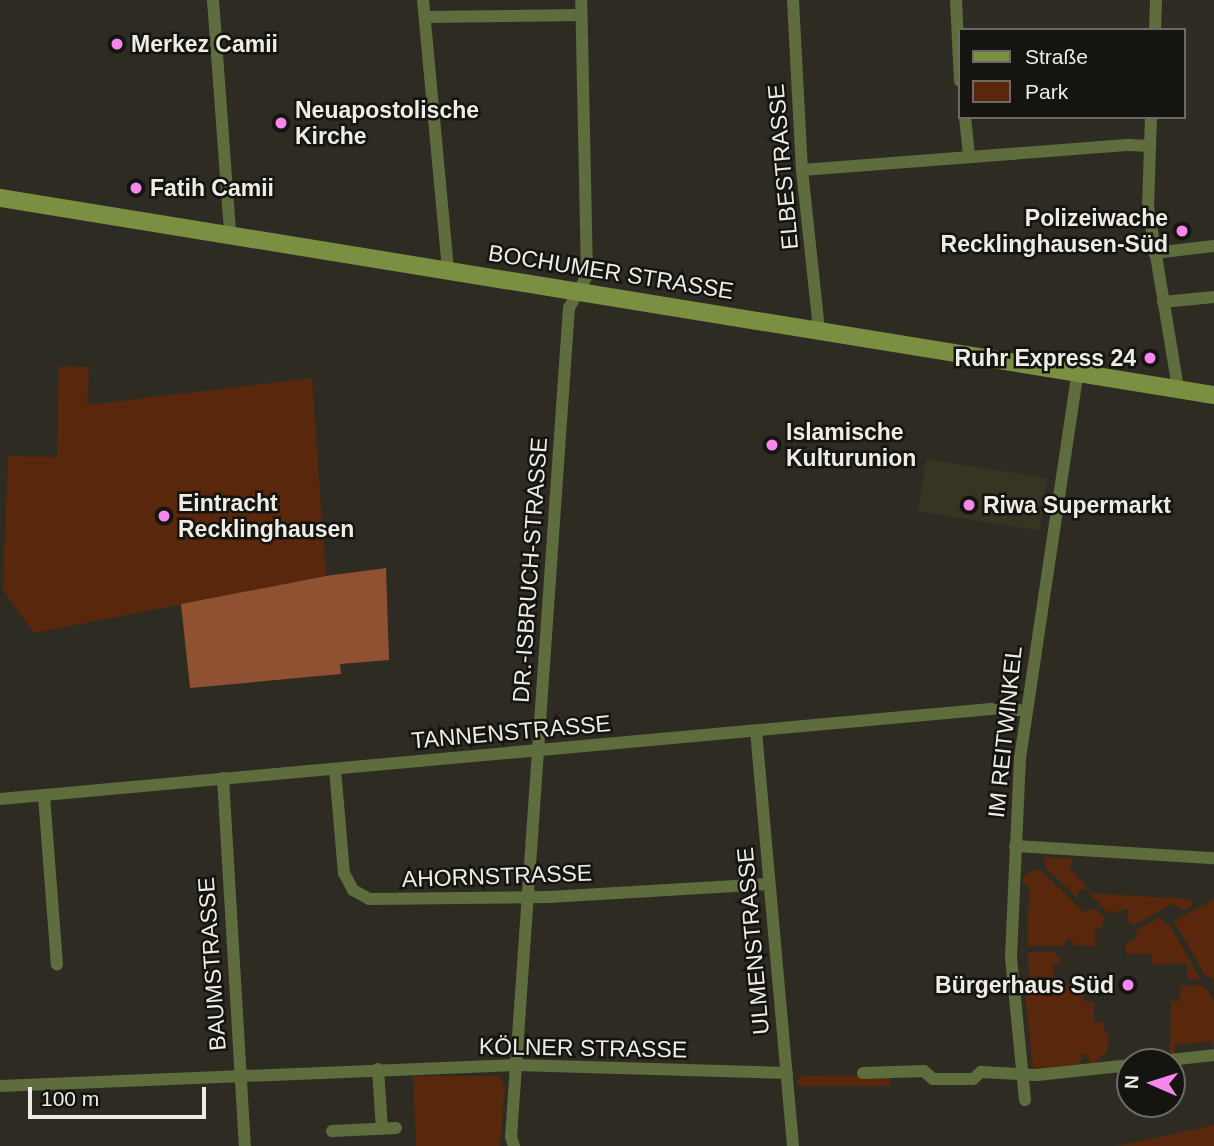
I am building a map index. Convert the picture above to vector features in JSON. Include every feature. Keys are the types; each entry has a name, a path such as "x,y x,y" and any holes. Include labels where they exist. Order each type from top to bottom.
{"main road":[{"name":"BOCHUMER STRASSE","path":"0,198 230,233 1214,394"}],"street":[{"path":"213,0 230,233"},
{"path":"423,0 448,270"},
{"name":"DR.-ISBRUCH-STRASSE","path":"514,1146 511,1137 569,308 587,275 580,0"},
{"name":"ELBESTRASSE","path":"793,0 802,170 819,330"},
{"path":"956,0 958,40"},
{"path":"1156,0 1156,28"},
{"path":"425,17 581,15"},
{"path":"965,119 969,156"},
{"path":"1151,119 1147,187 1154,253 1178,388"},
{"path":"802,170 969,156 1149,146"},
{"path":"1154,253 1214,246"},
{"path":"1163,302 1214,297"},
{"name":"IM REITWINKEL","path":"1025,1100 1012,956 1015,846 1026,711 1078,372"},
{"name":"TANNENSTRASSE","path":"0,799 1002,708 1026,711"},
{"name":"ULMENSTRASSE","path":"756,731 793,1146"},
{"name":"AHORNSTRASSE","path":"335,769 344,873 353,890 360,896 378,901 769,884"},
{"name":"BAUMSTRASSE","path":"223,778 245,1146"},
{"path":"44,796 57,964"},
{"path":"1015,846 1214,858"},
{"path":"1186,1058 1214,1055"},
{"name":"KÖLNER STRASSE","path":"0,1086 516,1065 787,1073"},
{"path":"863,1073 924,1071 933,1079 974,1079 981,1072 1037,1075 1116,1067"},
{"path":"378,1069 382,1129"},
{"path":"332,1131 396,1128"}],"shaded area":[{"path":"926,459 1047,478 1039,531 918,511"},
{"path":"386,568 389,660 340,664 341,674 190,688 181,604 326,576"}],"green space":[{"name":"Eintracht Recklinghausen","path":"59,366 89,367 87,405 312,378 326,576 34,633 3,590 8,456 57,457"},
{"path":"1044,857 1073,859 1069,868 1088,888 1078,891 1078,899 1045,867"},
{"path":"1033,870 1041,871 1084,912 1094,908 1105,917 1100,930 1095,926 1095,946 1073,945 1073,940 1066,939 1065,946 1028,946 1029,885 1023,884 1023,879"},
{"path":"1089,893 1190,899 1193,905 1184,910 1172,904 1134,925 1128,921 1128,908 1109,914"},
{"path":"1214,899 1214,991 1213,979 1205,975 1174,921"},
{"path":"1162,917 1163,923 1170,925 1200,979 1187,979 1187,963 1152,965 1152,954 1126,954 1125,945 1135,939 1137,930"},
{"path":"1028,952 1054,952 1062,963 1056,963 1053,967 1053,979 1041,976 1029,979"},
{"path":"1037,984 1041,988 1047,985 1083,986 1083,1001 1094,1002 1094,1022 1104,1022 1104,1033 1109,1033 1107,1052 1095,1063 1090,1063 1086,1054 1082,1054 1079,1064 1037,1069 1033,1067 1024,985"},
{"path":"1200,985 1207,989 1214,1001 1214,1049 1212,1041 1174,1045 1174,1048 1170,1048 1171,1001 1180,1001 1181,986"},
{"path":"890,1075 890,1086 797,1086 797,1080 803,1076"},
{"path":"413,1076 499,1076 505,1086 500,1146 416,1146"},
{"path":"1214,1125 1214,1146 1116,1146 1173,1134"}],"place":[{"name":"Merkez Camii","path":"117,44"},
{"name":"Neuapostolische Kirche","path":"281,123"},
{"name":"Fatih Camii","path":"136,188"},
{"name":"Polizeiwache Recklinghausen-Süd","path":"1182,231"},
{"name":"Ruhr Express 24","path":"1150,358"},
{"name":"Islamische Kulturunion","path":"772,445"},
{"name":"Riwa Supermarkt","path":"969,505"},
{"name":"Eintracht Recklinghausen","path":"164,516"},
{"name":"Bürgerhaus Süd","path":"1128,985"}]}
